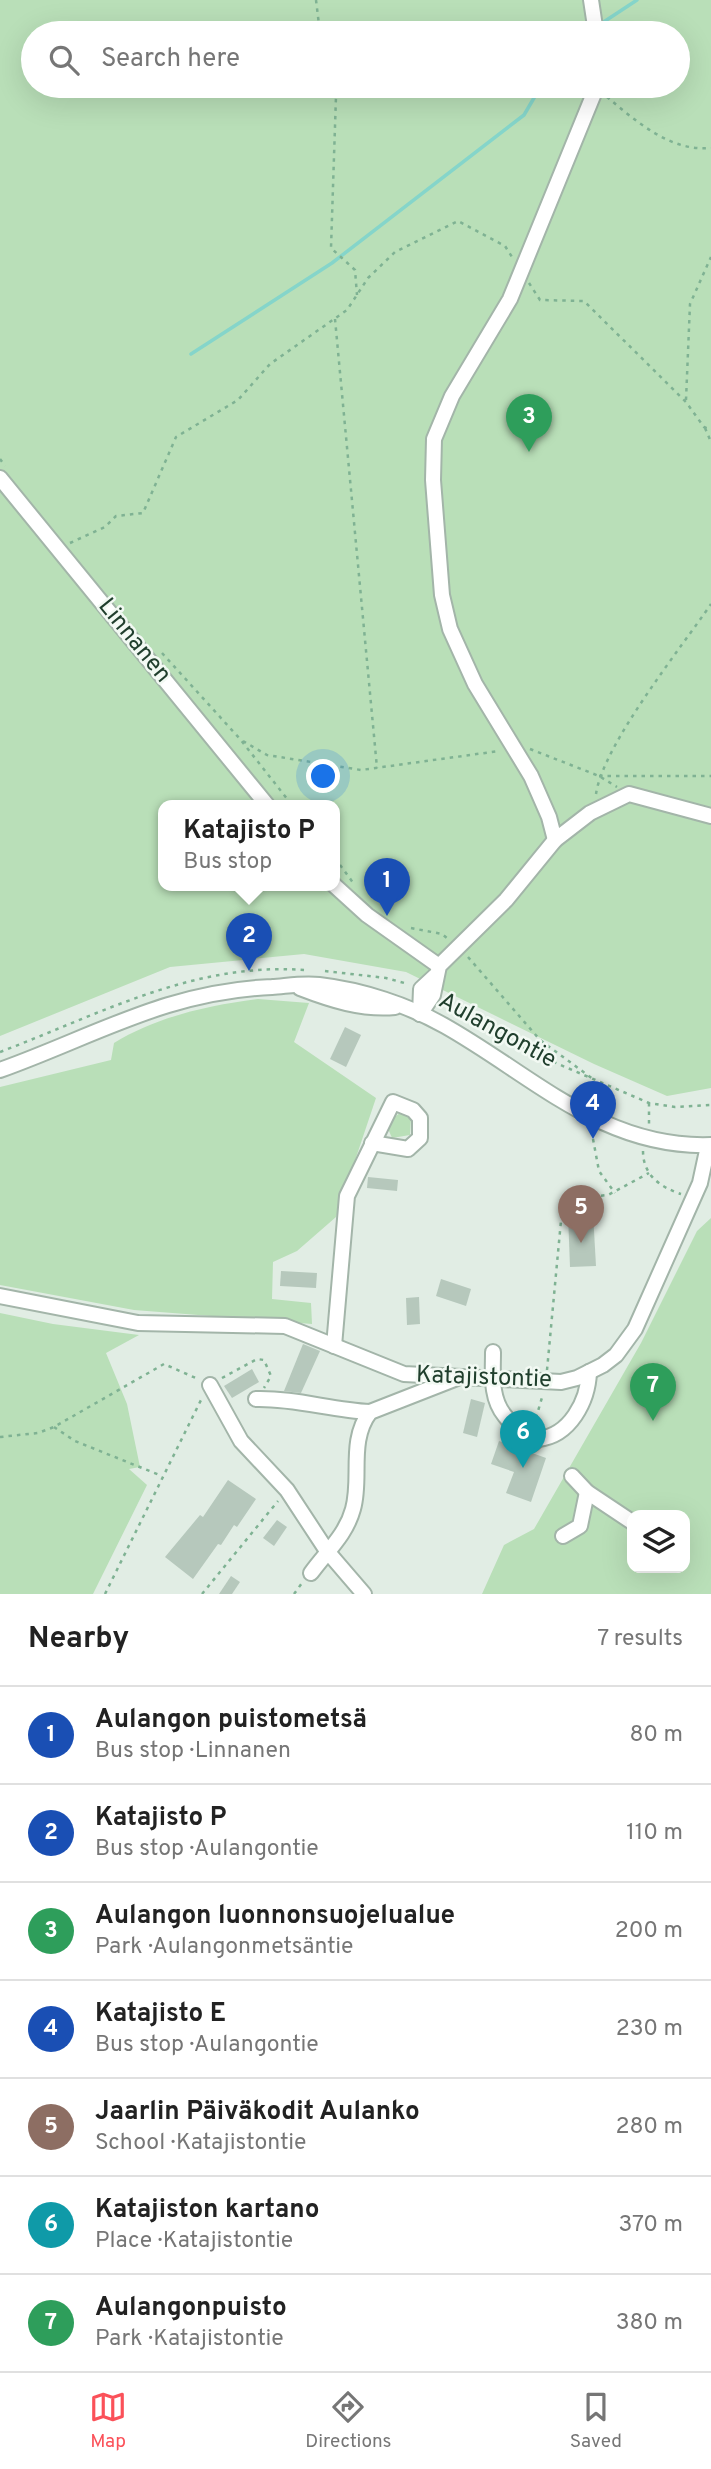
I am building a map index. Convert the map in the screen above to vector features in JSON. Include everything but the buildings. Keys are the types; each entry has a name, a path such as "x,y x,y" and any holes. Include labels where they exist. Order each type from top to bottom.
{"street":[{"path":"591,0 594,21"},
{"path":"555,840 549,817 531,776 475,684 450,629 442,594 433,480 434,439 443,415 510,299 593,98"},
{"name":"Linnanen","path":"0,478 263,800"},
{"path":"420,1014 437,971 506,900 555,840 594,811 629,794 711,816"},
{"path":"340,890 437,971"},
{"name":"Aulangontie","path":"0,1070 117,1021 173,1002 237,988 292,986 356,1006 374,1009 398,1006 420,1014 477,1045 579,1114 629,1133 671,1142 709,1145"},
{"path":"334,1346 347,1196 372,1143"},
{"name":"Katajistontie","path":"0,1296 138,1323 285,1326 404,1374 569,1380 589,1372 616,1355 635,1329 691,1198 700,1183 709,1145"},
{"path":"494,1352 493,1393 501,1410 531,1434 557,1434 572,1419 589,1386 589,1372"},
{"path":"256,1399 286,1398 324,1408 370,1412 459,1378"},
{"path":"210,1385 241,1441 287,1490 327,1551 364,1594"},
{"path":"311,1573 342,1536 355,1505 354,1469 360,1434 370,1412"},
{"path":"572,1476 587,1492 627,1519"},
{"path":"563,1536 580,1526 587,1492"}],"path":[{"path":"316,0 319,21"},
{"path":"336,98 331,248 355,270 357,296"},
{"path":"611,98 655,134 679,145 711,148"},
{"path":"76,550 69,543 105,527 116,516 143,513 176,437 238,400 270,364 347,310 368,278 395,252 458,221 505,246 540,300 584,301 686,402 711,442"},
{"path":"686,402 690,304 711,257"},
{"path":"335,319 377,768"},
{"path":"704,427 711,430"},
{"path":"594,811 599,776 629,724 711,604"},
{"path":"156,647 240,739 288,800"},
{"path":"240,739 267,755 361,770 530,749 599,776 711,776"},
{"path":"340,865 359,891"},
{"path":"411,928 442,934 458,947 540,1040 598,1083"},
{"path":"0,1052 148,992 215,974 284,968 309,970"},
{"name":"Aulangontie","path":"321,971 386,978 427,992 480,1016 528,1051 649,1103 675,1107 711,1105"},
{"path":"649,1103 649,1129"},
{"path":"593,1139 599,1171 615,1192"},
{"path":"643,1149 643,1159 649,1172 663,1188 691,1198"},
{"path":"531,1434 546,1381 562,1210 577,1198 615,1192 649,1172"},
{"path":"0,1437 38,1433 54,1427 164,1364 210,1385"},
{"path":"54,1427 75,1441 162,1476 105,1594"},
{"path":"202,1594 287,1490"}],"green space":[{"path":"0,0 711,0 711,1088 667,1096 594,1064 406,972 304,954 170,967 0,1036"},
{"path":"258,999 309,1003 294,1042 376,1098 336,1217 297,1251 273,1262 272,1299 311,1303 312,1324 134,1310 0,1285 0,1087 111,1060 114,1043 165,1019"},
{"path":"401,1112 411,1118 410,1135 392,1138 386,1124"},
{"path":"711,1218 711,1594 482,1594 504,1545 534,1529 641,1343 697,1231"},
{"path":"0,1313 53,1324 139,1335 106,1353 127,1404 140,1467 129,1469 147,1485 93,1594 0,1594"}],"waterway":[{"path":"605,21 637,0"},
{"path":"191,354 332,263 524,115 534,98"}],"place":[{"name":"Aulangon luonnonsuojelualue","path":"529,452"},
{"name":"Aulangon puistometsä","path":"387,916"},
{"name":"Katajisto P","path":"249,971"},
{"name":"Katajisto E","path":"593,1139"},
{"name":"Jaarlin Päiväkodit Aulanko","path":"581,1243"},
{"name":"Aulangonpuisto","path":"653,1421"},
{"name":"Katajiston kartano","path":"523,1468"}]}
